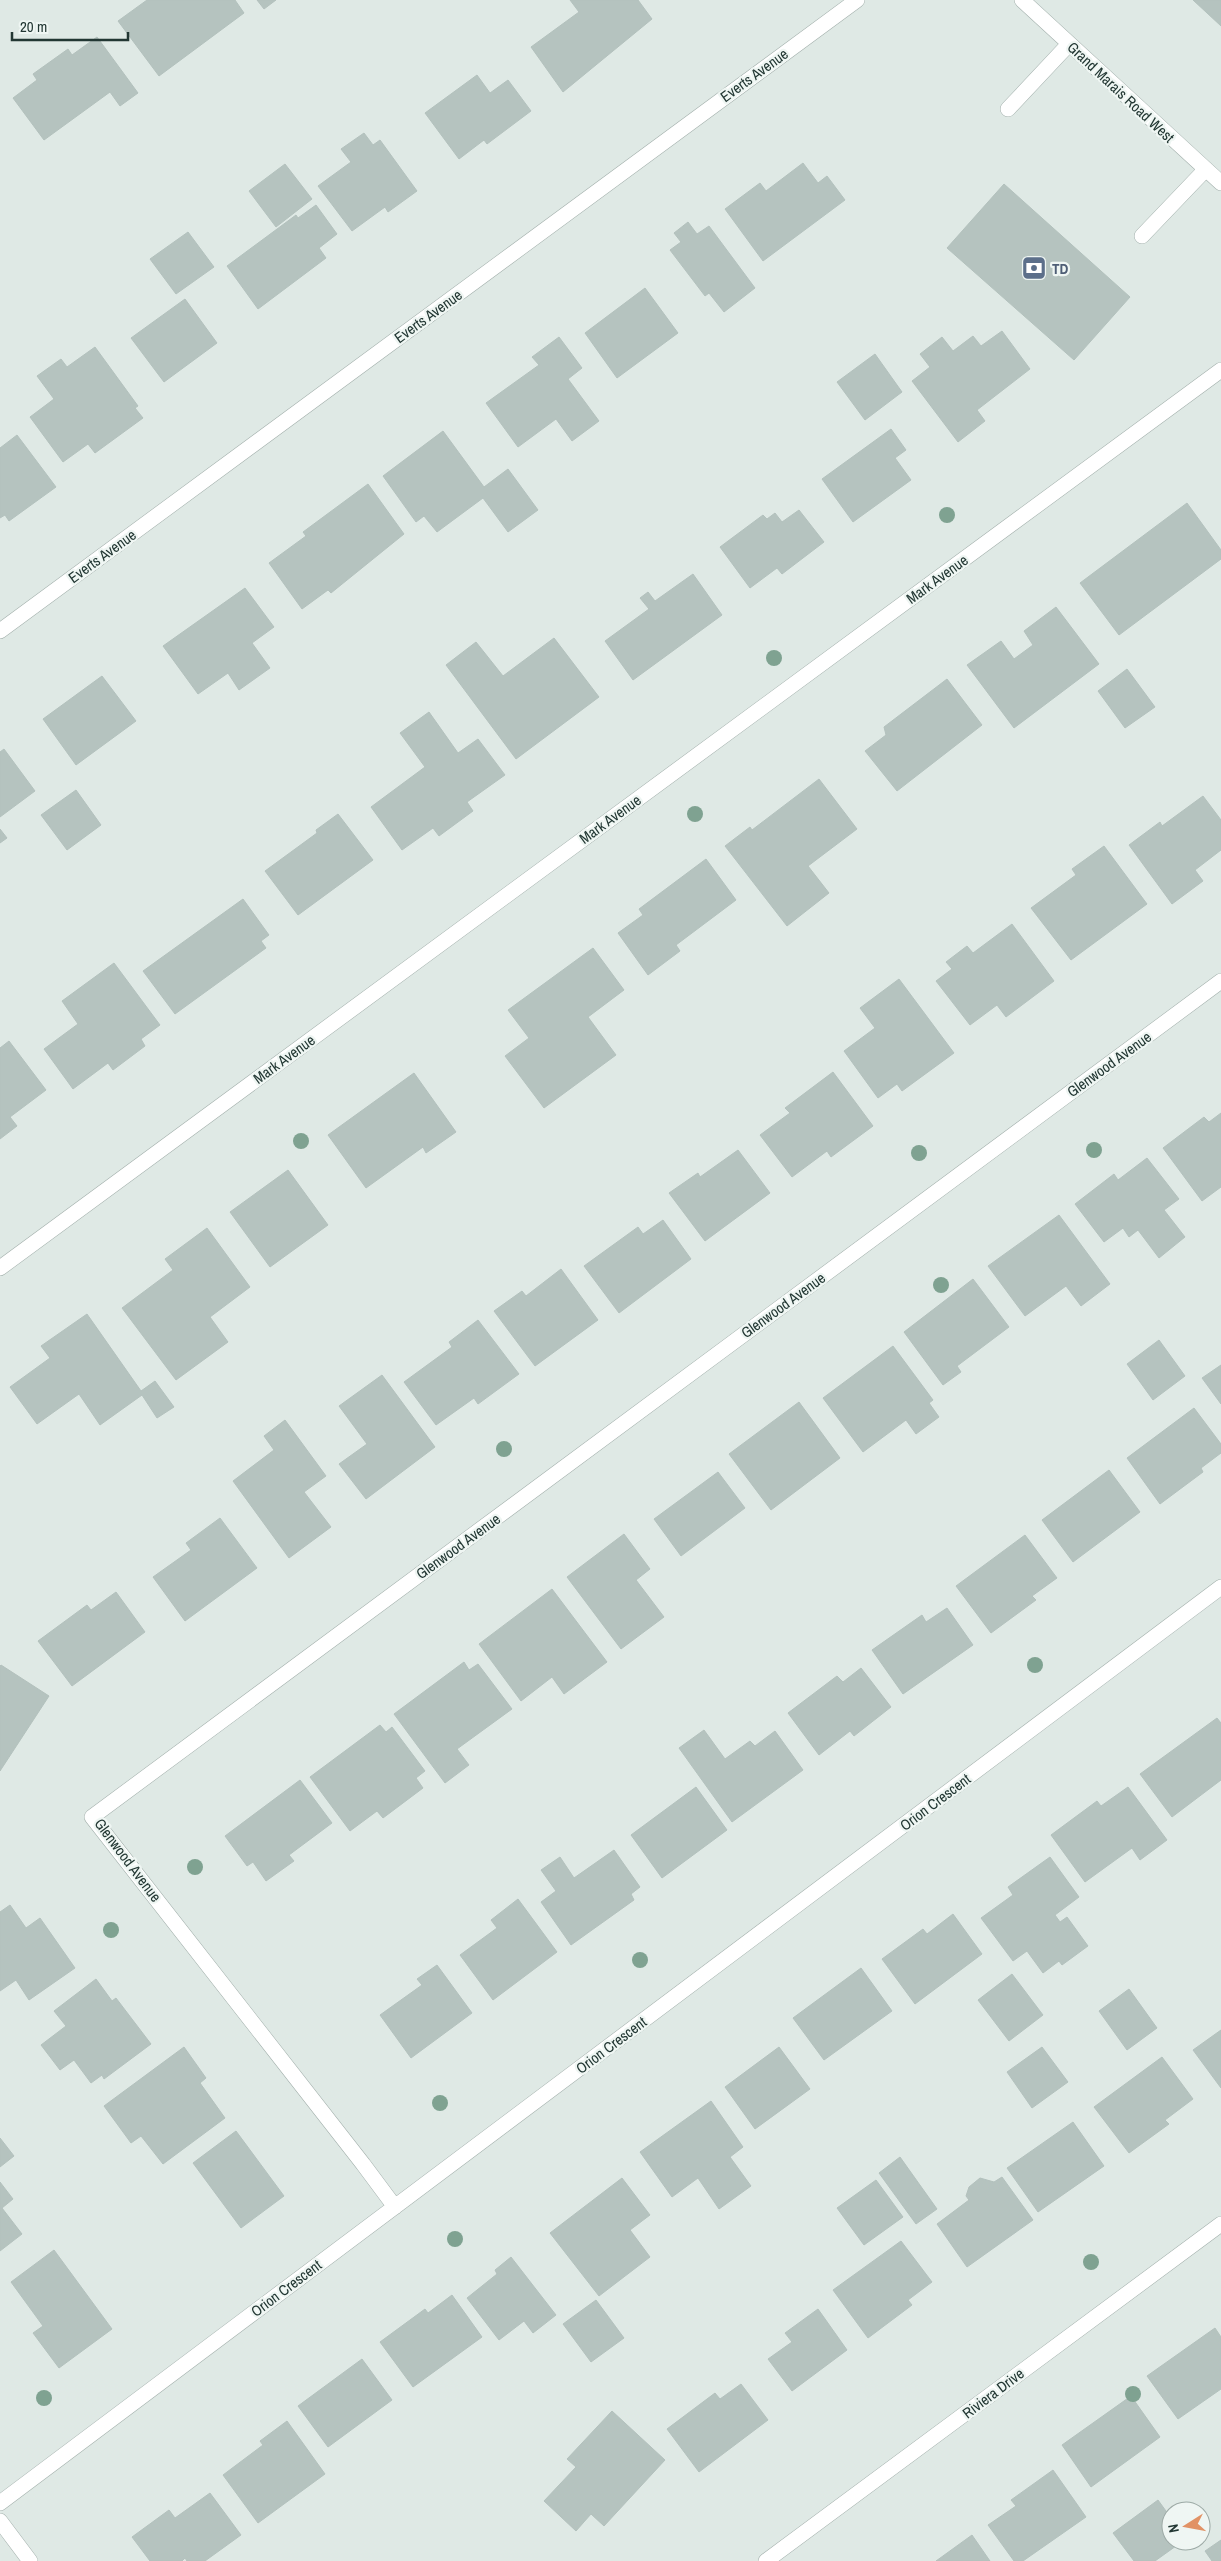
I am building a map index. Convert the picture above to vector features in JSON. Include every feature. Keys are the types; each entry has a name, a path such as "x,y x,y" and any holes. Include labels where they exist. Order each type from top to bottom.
{"street":[{"name":"Everts Avenue","path":"0,631 857,0"},
{"name":"Grand Marais Road West","path":"1022,0 1221,183"},
{"path":"1008,109 1069,44"},
{"path":"1142,236 1206,169"},
{"name":"Mark Avenue","path":"0,1268 1221,370"},
{"name":"Glenwood Avenue","path":"395,2207 92,1817 1221,981"},
{"name":"Orion Crescent","path":"0,2503 1221,1588"},
{"name":"Riviera Drive","path":"766,2561 1221,2224"},
{"path":"0,2521 30,2561"}],"building":[{"path":"147,0 235,0 244,13 159,76 118,21"},
{"path":"257,0 276,0 264,9"},
{"path":"570,0 638,0 652,19 563,92 531,47 579,12"},
{"path":"1193,0 1221,0 1221,26"},
{"path":"97,37 138,93 120,106 110,92 44,140 13,98 37,80 33,74 68,49 72,55"},
{"path":"477,75 490,93 508,80 531,111 487,144 484,140 459,159 425,113"},
{"path":"364,133 373,145 380,140 417,191 388,212 385,207 352,231 318,186 351,162 341,149"},
{"path":"803,163 818,183 827,176 845,200 763,261 725,209 760,183 766,191"},
{"path":"285,164 312,199 276,227 249,191"},
{"name":"TD","path":"1004,184 1130,297 1074,360 947,248"},
{"path":"316,205 337,234 319,248 326,258 258,309 227,266 296,215 298,218"},
{"path":"688,222 697,234 709,226 755,288 724,312 709,293 705,296 670,250 681,242 674,233"},
{"path":"188,232 214,267 176,294 150,259"},
{"path":"645,288 678,333 617,378 585,333"},
{"path":"185,299 217,343 164,382 131,338"},
{"path":"1002,331 1030,369 977,410 985,421 958,442 912,381 930,367 920,354 942,337 953,351 973,336 981,346"},
{"path":"559,337 582,368 568,379 599,421 572,441 556,419 518,447 486,403 539,365 532,357"},
{"path":"95,347 138,406 135,408 143,418 95,453 88,444 63,462 30,417 54,399 37,376 61,359 67,367"},
{"path":"875,354 902,392 865,420 837,382"},
{"path":"891,429 906,450 895,458 911,480 853,522 822,479"},
{"path":"443,431 484,487 508,469 538,510 508,532 483,498 437,532 424,516 416,522 383,476"},
{"path":"17,435 56,487 9,521 5,515 0,518 0,448"},
{"path":"368,484 404,534 331,593 328,590 302,609 269,563 306,536 303,532"},
{"path":"1187,503 1221,550 1221,559 1119,635 1080,583"},
{"path":"799,510 824,542 782,574 777,568 750,588 720,547 763,515 767,519 775,513 782,522"},
{"path":"693,574 722,615 633,680 605,641 649,609 640,598 648,592 655,601"},
{"path":"245,588 274,627 252,643 270,668 239,690 228,673 198,694 163,646"},
{"path":"1056,607 1099,664 1014,728 967,665 1001,641 1014,659 1033,645 1024,631"},
{"path":"554,638 599,697 516,759 446,665 476,642 503,676"},
{"path":"1127,669 1155,707 1125,728 1098,691"},
{"path":"102,676 136,721 76,765 43,719"},
{"path":"947,679 982,725 897,791 865,751 886,735 884,727"},
{"path":"429,712 458,753 478,739 505,775 467,802 473,811 439,836 433,828 402,850 371,807 425,767 400,733"},
{"path":"4,749 35,791 0,817 0,752"},
{"path":"819,779 857,829 808,866 829,893 787,926 725,846 750,827 752,830"},
{"path":"76,790 101,825 67,850 41,815"},
{"path":"1203,796 1221,820 1221,850 1195,870 1203,881 1172,904 1129,845 1160,822 1162,826"},
{"path":"338,814 373,860 298,915 265,871 317,833 316,830"},
{"path":"0,829 7,838 0,843"},
{"path":"1104,846 1147,904 1071,960 1031,908 1076,875 1072,869"},
{"path":"706,859 736,900 676,945 680,951 648,975 618,933 643,915 639,909"},
{"path":"243,899 269,935 261,941 266,948 175,1014 143,971"},
{"path":"1012,924 1054,981 1006,1017 997,1005 970,1025 936,981 952,969 946,962 967,946 973,953"},
{"path":"593,948 624,990 588,1017 616,1055 544,1108 505,1056 529,1038 508,1010"},
{"path":"114,963 160,1025 141,1039 145,1046 113,1070 108,1063 73,1089 44,1049 78,1024 62,1001"},
{"path":"899,979 954,1053 902,1091 897,1084 878,1098 844,1051 875,1028 860,1008"},
{"path":"9,1041 46,1090 10,1117 17,1126 0,1139 0,1048"},
{"path":"833,1072 873,1126 831,1157 827,1151 792,1177 760,1135 790,1113 785,1108"},
{"path":"414,1073 456,1132 426,1153 423,1147 366,1188 328,1135"},
{"path":"1221,1113 1221,1187 1202,1201 1163,1148 1204,1117 1209,1122"},
{"path":"738,1150 770,1193 705,1241 669,1193 698,1173 700,1177"},
{"path":"1147,1158 1179,1199 1164,1210 1185,1237 1159,1258 1138,1230 1129,1237 1123,1228 1104,1242 1075,1204 1114,1174 1118,1180"},
{"path":"288,1170 328,1225 270,1267 230,1212"},
{"path":"1059,1215 1110,1284 1081,1306 1066,1286 1025,1316 988,1266"},
{"path":"663,1220 691,1259 619,1313 584,1266 638,1227 643,1234"},
{"path":"207,1228 250,1287 210,1317 228,1342 176,1380 122,1308 173,1270 165,1259"},
{"path":"561,1269 598,1320 535,1366 494,1311 522,1291 526,1296"},
{"path":"973,1279 1009,1327 957,1366 961,1372 943,1385 904,1332"},
{"path":"87,1314 141,1391 155,1381 174,1407 157,1418 142,1395 100,1425 79,1394 37,1424 10,1387 50,1358 41,1346"},
{"path":"478,1320 519,1374 478,1404 474,1398 436,1425 404,1382 452,1347 449,1342"},
{"path":"1159,1340 1185,1376 1153,1400 1127,1364"},
{"path":"893,1346 933,1400 929,1403 939,1417 916,1434 906,1420 863,1452 823,1398"},
{"path":"1221,1365 1221,1404 1202,1378"},
{"path":"382,1375 435,1447 366,1499 339,1464 367,1444 339,1406"},
{"path":"799,1402 840,1458 771,1510 729,1454"},
{"path":"1194,1408 1221,1444 1221,1453 1201,1468 1203,1472 1160,1504 1127,1458"},
{"path":"285,1420 326,1476 304,1492 331,1527 289,1558 233,1481 274,1450 264,1436"},
{"path":"1109,1470 1140,1512 1073,1562 1042,1520"},
{"path":"718,1472 745,1508 681,1556 654,1519"},
{"path":"220,1518 257,1568 185,1621 153,1577 191,1550 186,1543"},
{"path":"624,1534 650,1569 636,1580 664,1617 621,1649 567,1577"},
{"path":"1025,1535 1057,1578 1032,1596 1036,1600 991,1633 956,1586"},
{"path":"552,1589 607,1662 564,1694 552,1677 521,1701 479,1644"},
{"path":"116,1592 145,1632 72,1686 38,1641 87,1605 91,1610"},
{"path":"947,1608 973,1645 903,1694 872,1650 922,1615 926,1622"},
{"path":"464,1662 469,1670 478,1664 512,1709 457,1749 469,1765 445,1783 394,1714"},
{"path":"0,1666 49,1696 0,1771"},
{"path":"861,1668 891,1707 854,1736 850,1731 819,1755 788,1713 837,1676 843,1682"},
{"path":"1217,1718 1221,1723 1221,1780 1172,1817 1140,1774"},
{"path":"380,1725 386,1732 392,1727 425,1771 416,1778 423,1788 383,1818 377,1811 350,1831 310,1777"},
{"path":"704,1730 725,1759 750,1741 755,1746 775,1731 803,1770 732,1822 679,1748"},
{"path":"300,1780 332,1823 289,1855 294,1861 266,1881 253,1862 247,1866 225,1836"},
{"path":"696,1787 727,1830 662,1878 631,1835"},
{"path":"1128,1787 1167,1840 1140,1860 1132,1848 1085,1882 1051,1835 1097,1801 1101,1806"},
{"path":"614,1850 640,1887 631,1894 634,1900 571,1945 541,1902 556,1891 541,1870 560,1857 574,1878"},
{"path":"1050,1857 1079,1897 1055,1915 1060,1922 1067,1917 1088,1946 1062,1965 1059,1961 1043,1973 1027,1951 1013,1961 981,1918 1013,1895 1008,1887"},
{"path":"518,1899 557,1952 493,2000 460,1955 497,1928 491,1920"},
{"path":"10,1905 26,1928 40,1918 75,1968 29,2000 16,1980 0,1991 0,1912"},
{"path":"953,1914 982,1954 915,2004 882,1959 923,1929 927,1934"},
{"path":"437,1965 472,2013 411,2058 380,2015 422,1985 417,1979"},
{"path":"861,1968 892,2011 824,2060 793,2018"},
{"path":"1012,1974 1043,2015 1009,2041 978,2000"},
{"path":"96,1979 112,2001 116,1998 151,2044 104,2079 102,2075 91,2083 74,2060 60,2070 41,2045 66,2026 54,2011"},
{"path":"1129,1989 1157,2028 1127,2050 1099,2011"},
{"path":"1221,2030 1221,2088 1193,2050"},
{"path":"184,2047 206,2078 200,2083 225,2118 163,2164 141,2136 131,2143 104,2106"},
{"path":"779,2047 810,2089 755,2129 725,2087"},
{"path":"1042,2047 1068,2082 1032,2108 1007,2072"},
{"path":"1162,2057 1193,2099 1165,2120 1169,2124 1129,2153 1094,2107"},
{"path":"711,2101 743,2147 730,2157 751,2186 719,2209 698,2178 672,2197 640,2152"},
{"path":"1073,2122 1104,2166 1038,2212 1007,2168"},
{"path":"236,2131 284,2196 241,2228 193,2163"},
{"path":"0,2138 14,2156 0,2167"},
{"path":"900,2157 937,2209 916,2224 879,2173"},
{"path":"1002,2177 1033,2220 967,2267 937,2224 969,2200 966,2196 969,2187 980,2178 994,2182"},
{"path":"622,2178 650,2215 630,2230 650,2257 599,2296 550,2233"},
{"path":"876,2180 903,2217 864,2245 837,2208"},
{"path":"0,2182 13,2199 2,2208 22,2234 0,2251"},
{"path":"901,2241 932,2282 908,2300 912,2305 868,2338 833,2290"},
{"path":"54,2250 112,2329 59,2368 33,2333 43,2326 11,2282"},
{"path":"511,2257 556,2315 533,2333 524,2321 499,2340 467,2298 497,2274 495,2270"},
{"path":"452,2295 482,2337 413,2387 380,2342 425,2309 428,2313"},
{"path":"596,2300 624,2338 591,2362 563,2324"},
{"path":"818,2309 847,2350 792,2391 768,2359 792,2342 785,2333"},
{"path":"1215,2328 1221,2337 1221,2389 1178,2419 1147,2376"},
{"path":"362,2359 392,2400 328,2447 298,2406"},
{"path":"741,2384 768,2420 699,2472 667,2429 715,2393 720,2399"},
{"path":"1131,2396 1160,2437 1091,2487 1062,2445"},
{"path":"612,2411 665,2460 604,2526 591,2514 576,2531 544,2501 576,2467 567,2459"},
{"path":"287,2421 325,2474 258,2523 223,2475 263,2445 260,2441"},
{"path":"1053,2470 1086,2517 1023,2561 1014,2561 988,2525 1016,2506 1011,2500"},
{"path":"210,2493 241,2535 205,2561 187,2561 185,2558 182,2561 150,2561 132,2537 169,2510 175,2518"},
{"path":"1158,2500 1161,2504 1161,2551 1169,2551 1155,2561 1134,2561 1113,2533"},
{"path":"972,2535 990,2561 936,2561"},
{"path":"1221,2540 1221,2561 1212,2561 1205,2551 1211,2551 1211,2547"}],"place":[{"name":"TD","path":"1034,268"}]}
